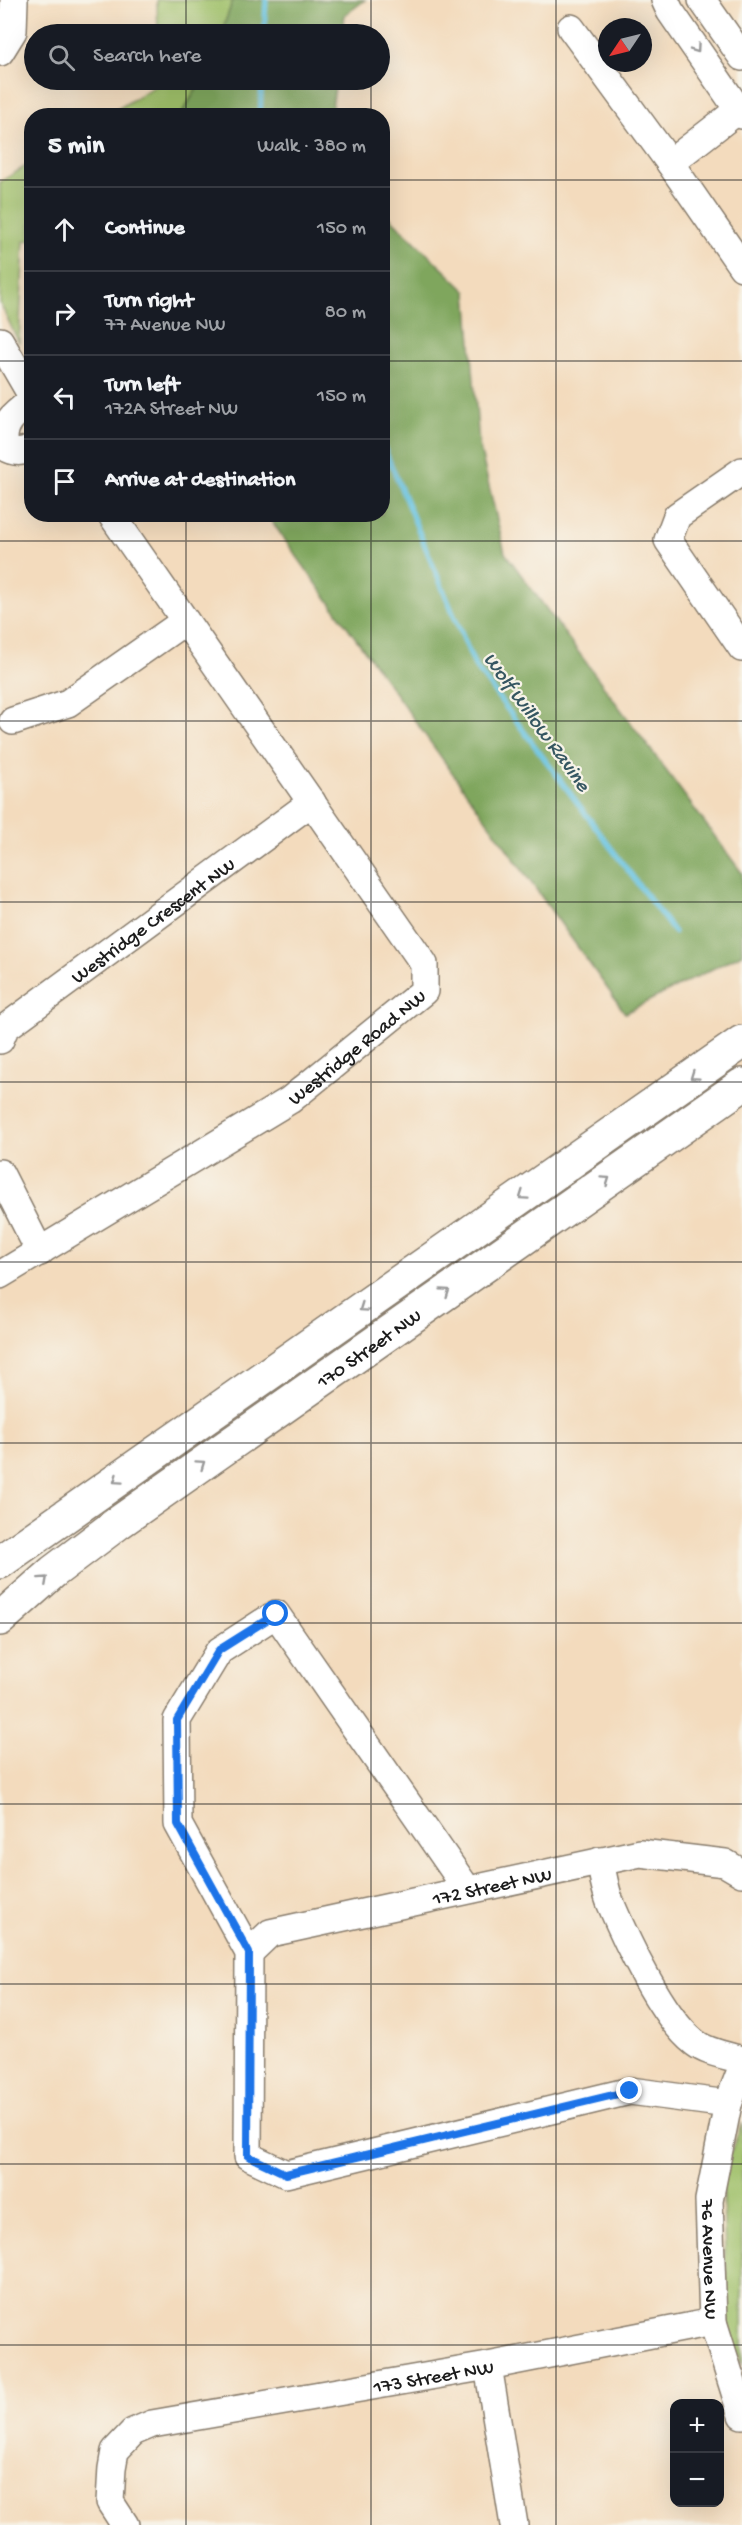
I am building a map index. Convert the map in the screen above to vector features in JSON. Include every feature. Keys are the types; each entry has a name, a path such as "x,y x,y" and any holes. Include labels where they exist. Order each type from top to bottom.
{"main road":[{"name":"170 Street NW","path":"0,1562 742,1042"},
{"name":"170 Street NW","path":"0,1619 52,1572 118,1523 742,1085"}],"street":[{"path":"0,52 13,31 14,0"},
{"path":"665,0 670,11 741,111 670,163"},
{"path":"702,0 742,57"},
{"path":"572,28 742,267"},
{"path":"0,341 24,382"},
{"path":"24,407 9,418 2,437 5,447 13,452 24,451"},
{"path":"742,471 677,516 668,540 742,648"},
{"name":"Westridge Road NW","path":"0,1275 290,1100 424,992 424,964 117,522"},
{"path":"13,721 68,703 185,621"},
{"name":"Westridge Crescent NW","path":"0,1040 5,1028 312,802"},
{"path":"0,1173 40,1252"},
{"path":"467,1889 276,1614 219,1650 177,1720 178,1824 249,1953 248,2156 286,2174 630,2091 728,2104"},
{"name":"172 Street NW","path":"249,1953 270,1933 640,1853 725,1863 742,1873"},
{"path":"600,1862 609,1900 645,1977 660,2001 694,2042 707,2050 742,2060"},
{"name":"76 Avenue NW","path":"742,2068 728,2104 709,2200 713,2322 742,2415"},
{"name":"173 Street NW","path":"125,2525 110,2502 115,2451 133,2432 152,2424 488,2366 713,2322"},
{"path":"488,2366 514,2525"}],"green space":[{"path":"157,0 233,0 225,24 158,24"},
{"path":"233,0 365,0 345,15 344,24 225,24"},
{"path":"148,90 196,90 185,108 119,108"},
{"path":"196,90 335,90 332,108 185,108"},
{"path":"24,167 24,241 19,343 0,303 0,182"},
{"path":"390,218 467,292 479,444 505,553 742,873 742,954 625,1013 272,522 390,522"},
{"path":"742,2123 742,2365 728,2329 722,2174"}],"waterway":[{"name":"Wolf Willow Ravine","path":"265,24 266,0"},
{"name":"Wolf Willow Ravine","path":"260,108 261,90"},
{"name":"Wolf Willow Ravine","path":"390,462 475,666 674,932"}],"route":[{"path":"276,1614 219,1650 177,1720 178,1824 249,1953 248,2156 286,2174 630,2091"}]}
